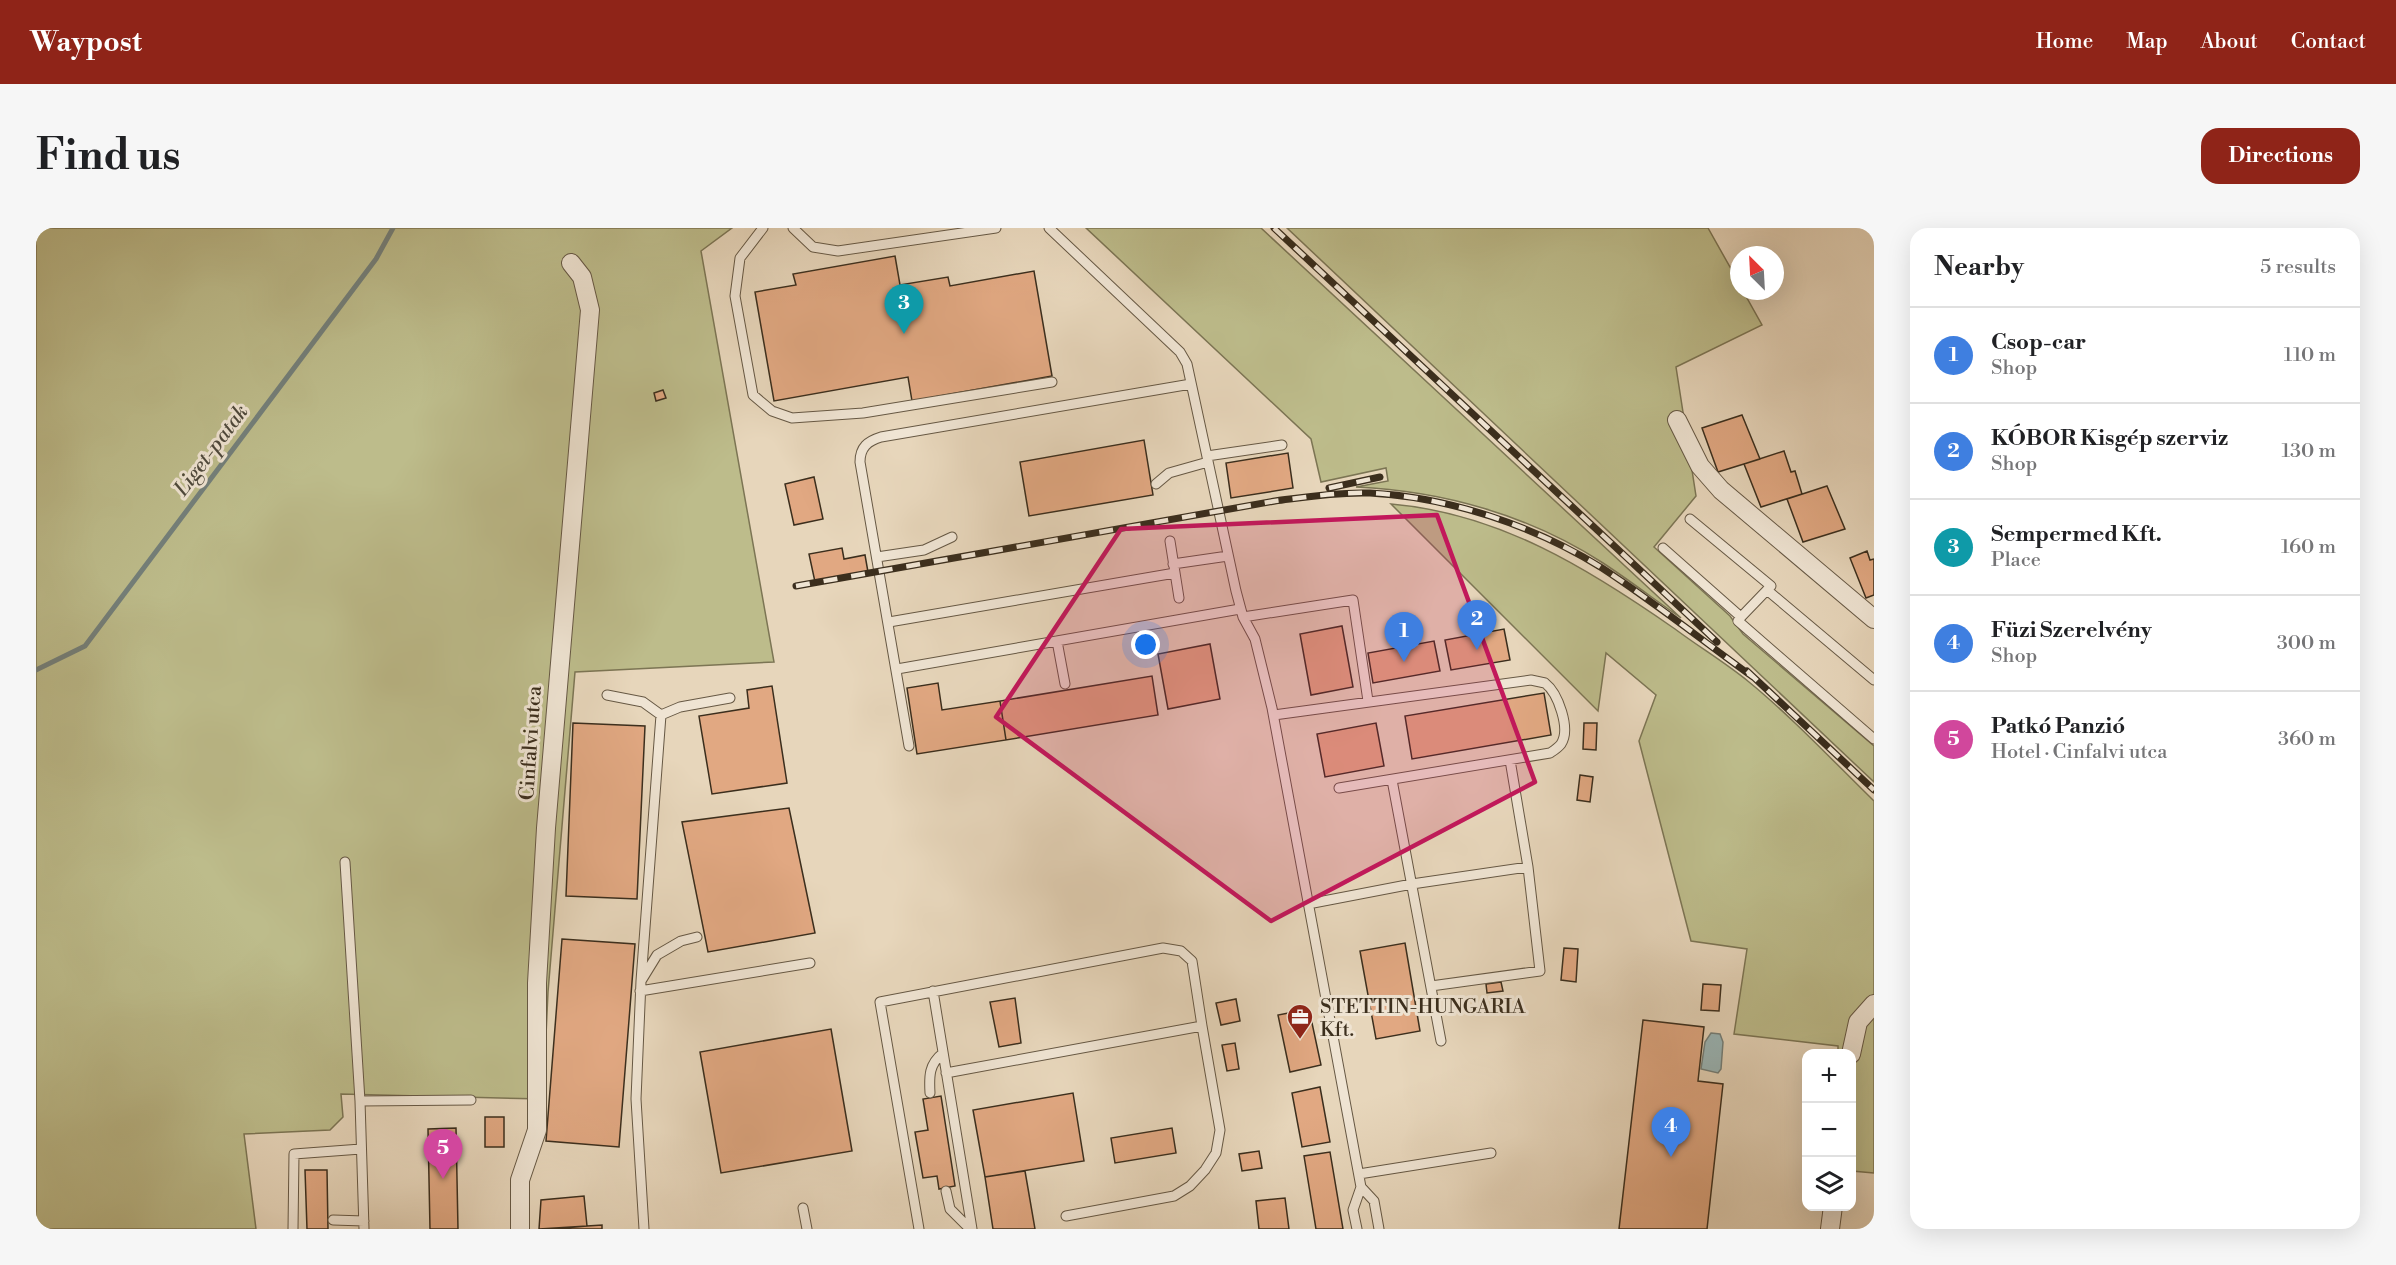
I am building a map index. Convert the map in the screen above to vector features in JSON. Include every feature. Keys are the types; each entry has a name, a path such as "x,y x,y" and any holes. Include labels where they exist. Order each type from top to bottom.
{"street":[{"name":"Cinfalvi utca","path":"520,1229 520,1180 537,1130 537,983 546,828 590,310 582,277 571,262"},
{"path":"1677,420 1700,466 1715,484 1874,619"},
{"path":"1852,1049 1858,1022 1874,1004"},
{"path":"1830,1229 1832,1211"}],"lane":[{"path":"763,228 740,258 735,296 753,395 772,411 792,418 863,413 1052,382"},
{"path":"793,228 813,247 838,251 996,228"},
{"path":"1049,228 1180,352 1187,364 1241,613 1255,639 1274,715 1359,1174 1361,1187 1353,1210 1357,1229"},
{"path":"909,746 860,462 863,448 873,439 1191,384"},
{"path":"1156,484 1169,472 1207,459 1282,445"},
{"path":"1690,519 1770,586 1738,621 1874,739"},
{"path":"878,557 924,550 952,537"},
{"path":"1170,541 1179,598"},
{"path":"1662,548 1741,617"},
{"path":"889,622 1228,556"},
{"path":"1767,590 1874,680"},
{"path":"897,669 1057,641 1241,613 1353,600 1368,701"},
{"path":"1057,641 1065,684"},
{"path":"1274,715 1531,680 1545,683 1557,700 1564,728 1561,744 1550,753 1339,788"},
{"path":"607,695 644,702 661,715"},
{"path":"661,715 680,707 730,698"},
{"path":"644,1229 636,1099 641,986 661,715"},
{"path":"1431,986 1540,971 1528,867 1510,760"},
{"path":"1392,780 1441,1041"},
{"path":"333,1220 364,1225 360,1101 345,862"},
{"path":"1308,904 1412,884 1528,867"},
{"path":"641,986 657,955 681,941 697,937"},
{"path":"919,1229 880,1002 1163,948 1181,951 1192,961 1220,1130 1216,1152 1205,1170 1190,1186 1174,1196 1066,1216"},
{"path":"641,986 810,963"},
{"path":"933,992 971,1229"},
{"path":"946,1073 1202,1026"},
{"path":"930,1093 930,1072 933,1064 943,1053"},
{"path":"360,1101 471,1100"},
{"path":"293,1229 294,1154 361,1149"},
{"path":"1359,1174 1491,1153"},
{"path":"1361,1187 1374,1201 1379,1229"},
{"path":"946,1191 951,1209 971,1229"},
{"path":"803,1208 807,1229"}],"highlighted area":[{"path":"1437,515 1535,782 1271,921 996,717 1121,529"}],"shaded area":[{"path":"36,228 732,228 701,251 774,662 575,672 548,992 543,1099 341,1094 343,1117 330,1130 244,1134 256,1229 36,1229"},
{"path":"1086,228 1261,228 1681,618 1603,563 1545,531 1453,500 1389,489 1356,487 1388,481 1386,468 1321,482 1311,439"},
{"path":"1287,228 1708,228 1730,267 1730,300 1748,300 1762,325 1676,367 1696,496 1654,547 1730,616 1743,634 1874,746 1874,782"},
{"path":"1391,504 1431,509 1506,532 1541,547 1610,585 1749,682 1797,725 1874,801 1874,1173 1856,1171 1856,1049 1838,1049 1838,1046 1734,1034 1747,949 1691,941 1639,741 1656,695 1606,653 1598,711"}],"water":[{"path":"1711,1033 1720,1034 1723,1042 1721,1069 1718,1073 1701,1069 1705,1042"}],"building":[{"path":"895,256 900,285 948,277 950,286 1034,271 1052,376 912,401 908,377 774,401 755,292 796,285 793,274"},
{"path":"663,390 666,398 656,401 654,393"},
{"path":"1742,415 1760,459 1718,472 1702,428"},
{"path":"1144,440 1153,495 1029,516 1020,462"},
{"path":"1784,451 1791,472 1795,471 1802,494 1761,507 1744,464"},
{"path":"1288,453 1293,488 1231,498 1226,463"},
{"path":"814,477 823,519 794,525 785,484"},
{"path":"1827,486 1845,529 1803,542 1787,499"},
{"path":"842,548 844,559 865,555 868,572 815,582 809,554"},
{"path":"1867,551 1870,560 1874,559 1874,595 1866,598 1850,558"},
{"path":"1342,626 1353,687 1311,695 1300,634"},
{"path":"1504,629 1510,660 1451,670 1445,640"},
{"path":"1434,641 1440,671 1373,683 1368,653"},
{"path":"1210,644 1220,699 1168,709 1158,654"},
{"path":"1152,676 1158,715 1006,740 1000,701"},
{"path":"938,683 942,710 1000,701 1006,740 917,754 907,688"},
{"path":"772,686 787,783 712,794 699,716 749,708 747,690"},
{"path":"1544,693 1551,735 1412,759 1405,716"},
{"path":"573,723 645,726 637,899 566,896"},
{"path":"1376,723 1384,766 1325,777 1317,734"},
{"path":"1584,723 1597,723 1596,750 1583,749"},
{"path":"1580,775 1593,777 1590,802 1577,800"},
{"path":"789,808 815,933 708,952 682,822"},
{"path":"562,939 635,944 619,1147 546,1141"},
{"path":"1405,943 1420,1031 1376,1039 1360,951"},
{"path":"1564,948 1578,949 1576,982 1561,980"},
{"path":"1501,982 1503,991 1487,993 1486,984"},
{"path":"1703,984 1721,985 1719,1011 1701,1010"},
{"path":"1015,998 1021,1043 999,1047 990,1002"},
{"path":"1236,999 1240,1021 1221,1025 1216,1003"},
{"name":"STETTIN-HUNGARIA Kft.","path":"1309,1009 1321,1065 1290,1072 1278,1015"},
{"path":"1643,1020 1704,1027 1698,1081 1723,1084 1707,1229 1619,1229"},
{"path":"831,1029 852,1151 721,1173 700,1052"},
{"path":"1235,1043 1239,1069 1227,1071 1222,1045"},
{"path":"1320,1087 1330,1142 1302,1147 1292,1093"},
{"path":"1073,1093 1084,1161 985,1177 973,1110"},
{"path":"941,1096 955,1186 939,1189 937,1176 923,1178 915,1132 928,1130 923,1099"},
{"path":"485,1117 504,1117 504,1147 485,1147"},
{"path":"456,1128 458,1229 430,1229 428,1129"},
{"path":"1172,1128 1176,1153 1115,1163 1111,1138"},
{"path":"1259,1151 1262,1168 1242,1171 1239,1154"},
{"path":"1330,1152 1343,1229 1316,1229 1304,1156"},
{"path":"305,1170 327,1170 328,1229 307,1229"},
{"path":"1025,1171 1035,1229 993,1229 985,1177"},
{"path":"584,1196 587,1226 539,1229 541,1200"},
{"path":"1285,1198 1289,1229 1259,1229 1256,1201"},
{"path":"602,1225 602,1229 553,1229 587,1226"}],"waterway":[{"name":"Liget-patak","path":"36,670 85,646 376,259 393,228"}],"railway":[{"path":"1274,228 1717,642"},
{"path":"1329,488 1380,477"},
{"path":"796,586 1275,501 1322,495 1370,493 1430,500 1460,507 1549,539 1602,568 1753,677"},
{"path":"1747,671 1874,790"}],"place":[{"name":"Sempermed Kft.","path":"904,334"},
{"name":"KÓBOR Kisgép szerviz","path":"1477,650"},
{"name":"Csop-car","path":"1404,662"},
{"name":"STETTIN-HUNGARIA Kft.","path":"1300,1040"},
{"name":"Füzi Szerelvény","path":"1671,1157"},
{"name":"Patkó Panzió","path":"443,1179"}]}
